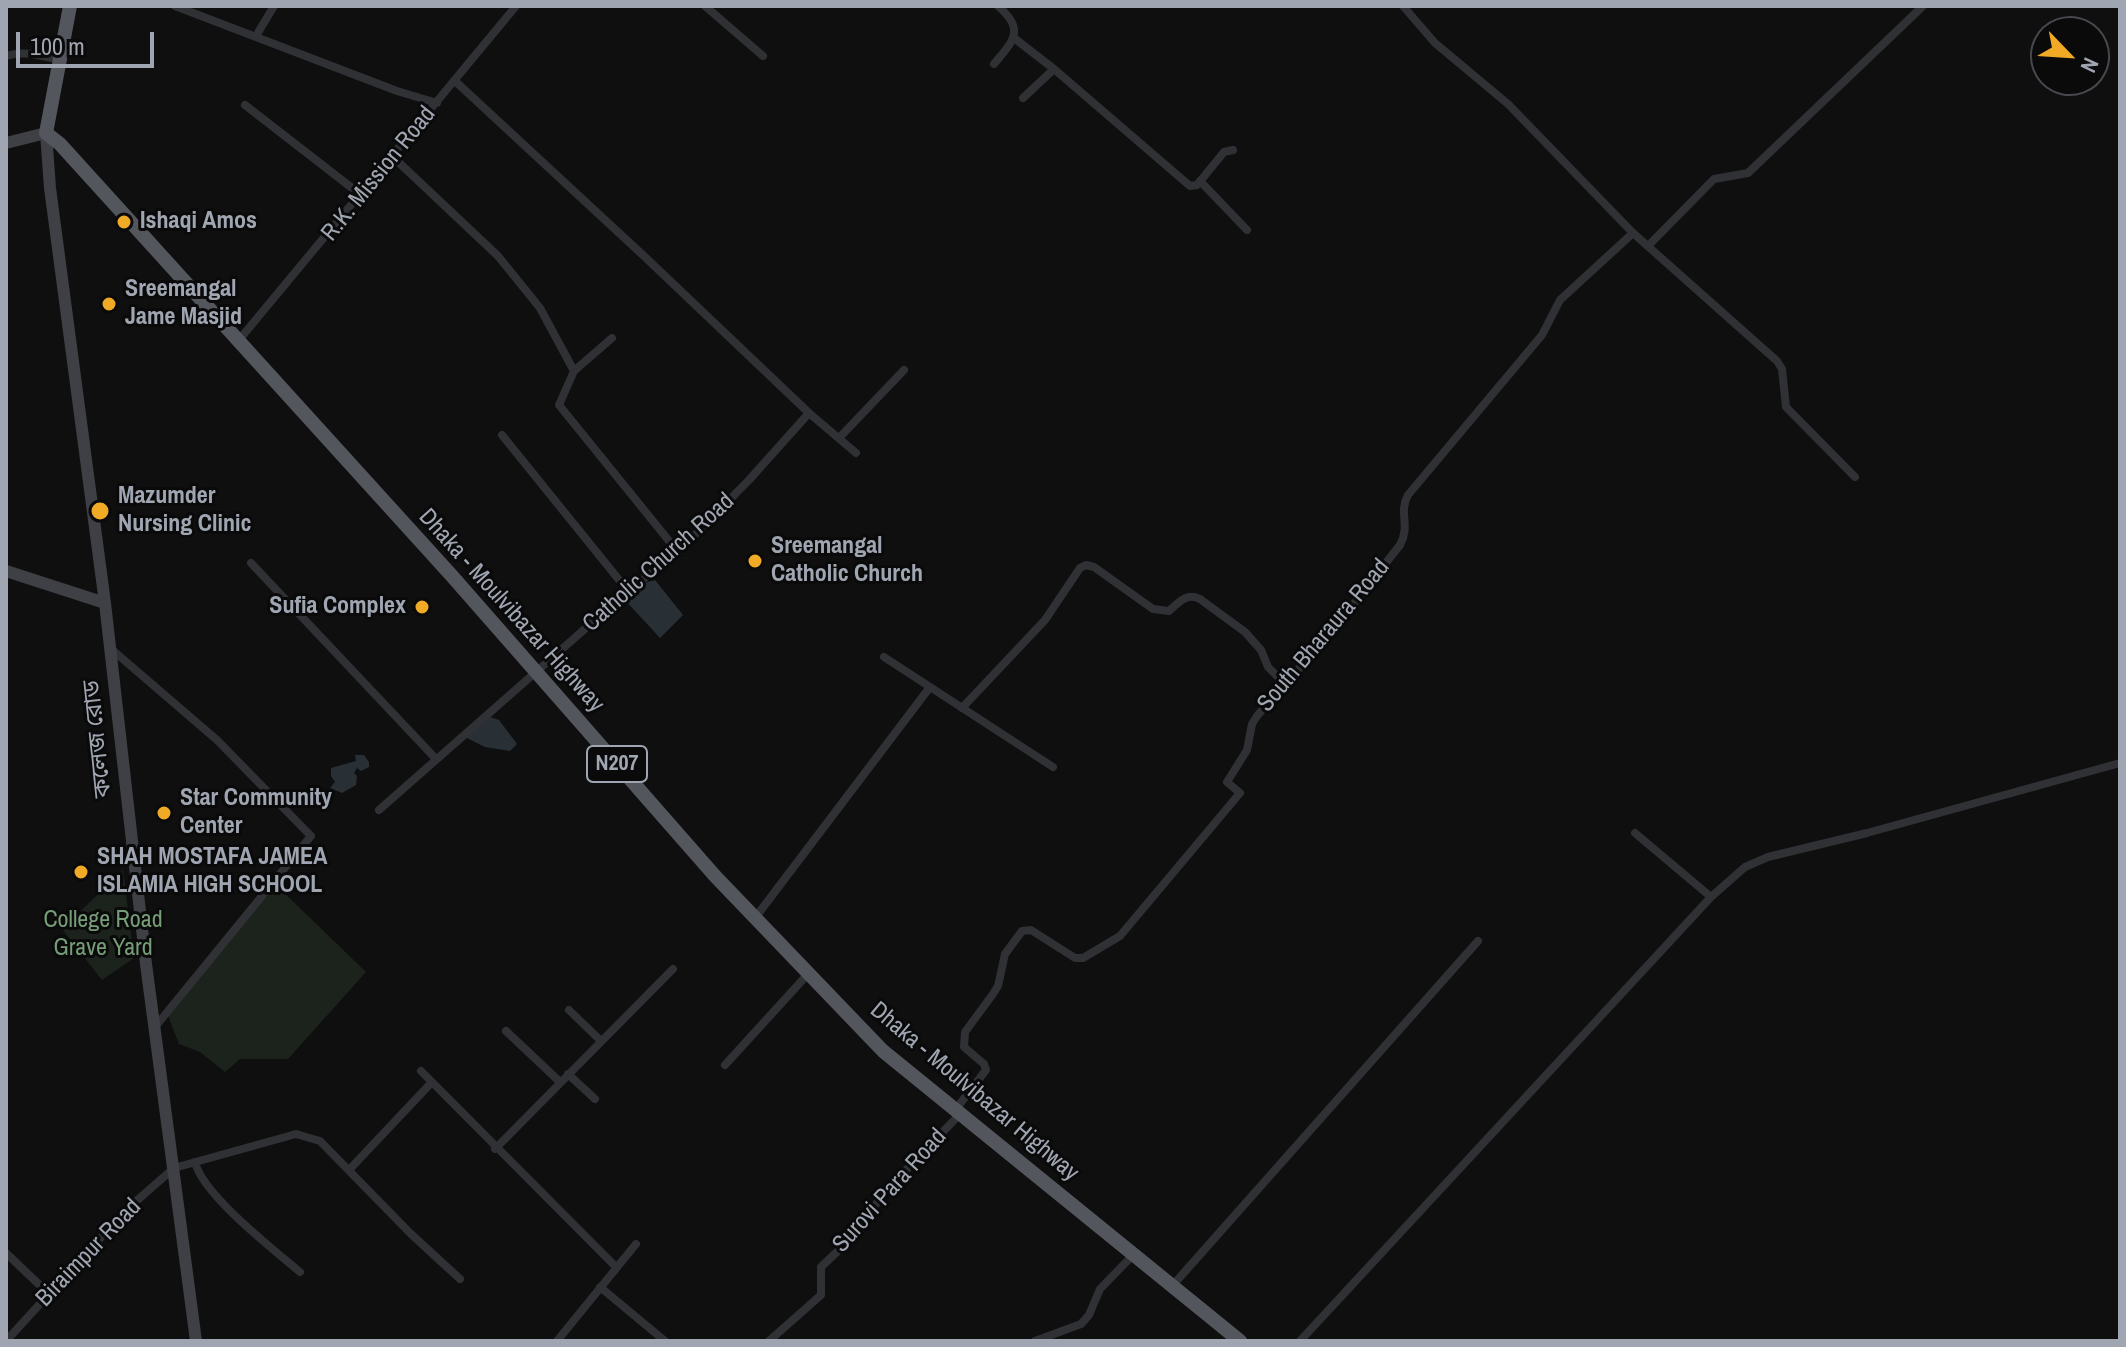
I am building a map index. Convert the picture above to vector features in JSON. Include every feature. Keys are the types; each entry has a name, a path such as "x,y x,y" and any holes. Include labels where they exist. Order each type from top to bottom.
{"highway":[{"path":"46,133 70,6"},
{"name":"Dhaka - Moulvibazar Highway","path":"46,133 126,214 538,673 704,864 883,1051 1240,1341"}],"main road":[{"path":"6,143 46,133"},
{"name":"কলেজ রোড","path":"46,133 50,188 105,603 196,1341"},
{"path":"6,571 105,603"}],"street":[{"path":"175,6 397,91 437,103"},
{"path":"256,36 274,6"},
{"path":"705,6 763,56"},
{"path":"994,64 1014,38 1015,26 1010,16 998,6"},
{"path":"1403,6 1435,43 1508,104 1633,233 1777,361 1782,369 1786,407 1855,477"},
{"path":"1648,246 1714,179 1748,173 1923,6"},
{"name":"R.K. Mission Road","path":"239,340 393,157 510,8"},
{"path":"1014,38 1190,186 1197,185 1224,152 1233,150"},
{"path":"6,56 33,54 60,60"},
{"path":"1023,98 1054,69"},
{"path":"455,81 809,413 856,453"},
{"path":"245,105 361,195"},
{"path":"393,157 498,256 540,308 574,371"},
{"path":"1200,181 1247,230"},
{"name":"South Bharaura Road","path":"958,1111 986,1070 984,1064 964,1047 965,1032 993,994 1005,954 1022,931 1031,930 1075,958 1083,958 1120,936 1240,793 1227,782 1247,750 1252,724 1334,629 1400,545 1406,535 1403,512 1408,495 1542,335 1560,300 1633,233"},
{"path":"612,338 574,371 559,405 678,552"},
{"path":"840,437 904,370"},
{"name":"Catholic Church Road","path":"379,810 628,591 678,552 809,413"},
{"path":"502,435 628,591"},
{"path":"251,563 436,759"},
{"path":"962,708 1045,620 1080,568 1086,565 1094,567 1153,609 1163,612 1169,611 1185,597 1200,599 1245,632 1261,650 1268,667 1285,684"},
{"path":"110,648 217,740 311,836 155,1027"},
{"path":"884,657 1053,767"},
{"path":"755,918 930,687"},
{"path":"1300,1341 1711,897 1745,867 1768,857 2120,763"},
{"path":"1635,833 1711,897"},
{"path":"1173,1285 1478,941"},
{"path":"495,1149 673,969"},
{"path":"725,1065 808,974"},
{"path":"569,1010 601,1041"},
{"path":"506,1031 560,1082"},
{"path":"421,1071 495,1149 616,1267"},
{"path":"568,1074 595,1099"},
{"path":"349,1170 432,1082"},
{"name":"Surovi Para Road","path":"769,1341 821,1295 821,1267 860,1230 881,1196 958,1111"},
{"path":"174,1168 296,1134 320,1141 460,1279"},
{"path":"195,1162 197,1173 218,1198 300,1272"},
{"name":"Biraimpur Road","path":"6,1341 125,1211 174,1168"},
{"path":"557,1341 636,1244"},
{"path":"6,1253 49,1294"},
{"path":"1035,1341 1081,1324 1089,1315 1100,1289 1135,1253"},
{"path":"600,1287 665,1341"},
{"path":"648,1341 656,1334"}],"green space":[{"name":"College Road Grave Yard","path":"123,870 134,958 102,980 62,929"},
{"path":"276,885 366,972 288,1059 240,1059 225,1072 200,1052 179,1044 167,1013"}],"shaded area":[{"path":"655,580 683,615 660,638 625,600 644,583"},
{"path":"490,717 499,720 517,744 510,751 485,747 465,737"},
{"path":"355,755 364,755 369,762 369,767 361,771 357,768 354,773 357,776 356,785 342,793 330,788 335,782 331,768 356,761"}],"place":[{"name":"Ishaqi Amos","path":"124,222"},
{"name":"Sreemangal Jame Masjid","path":"109,304"},
{"name":"Mazumder Nursing Clinic","path":"100,511"},
{"name":"Sreemangal Catholic Church","path":"755,561"},
{"name":"Sufia Complex","path":"422,607"},
{"name":"Star Community Center","path":"164,813"},
{"name":"SHAH MOSTAFA JAMEA ISLAMIA HIGH SCHOOL","path":"81,872"}]}
